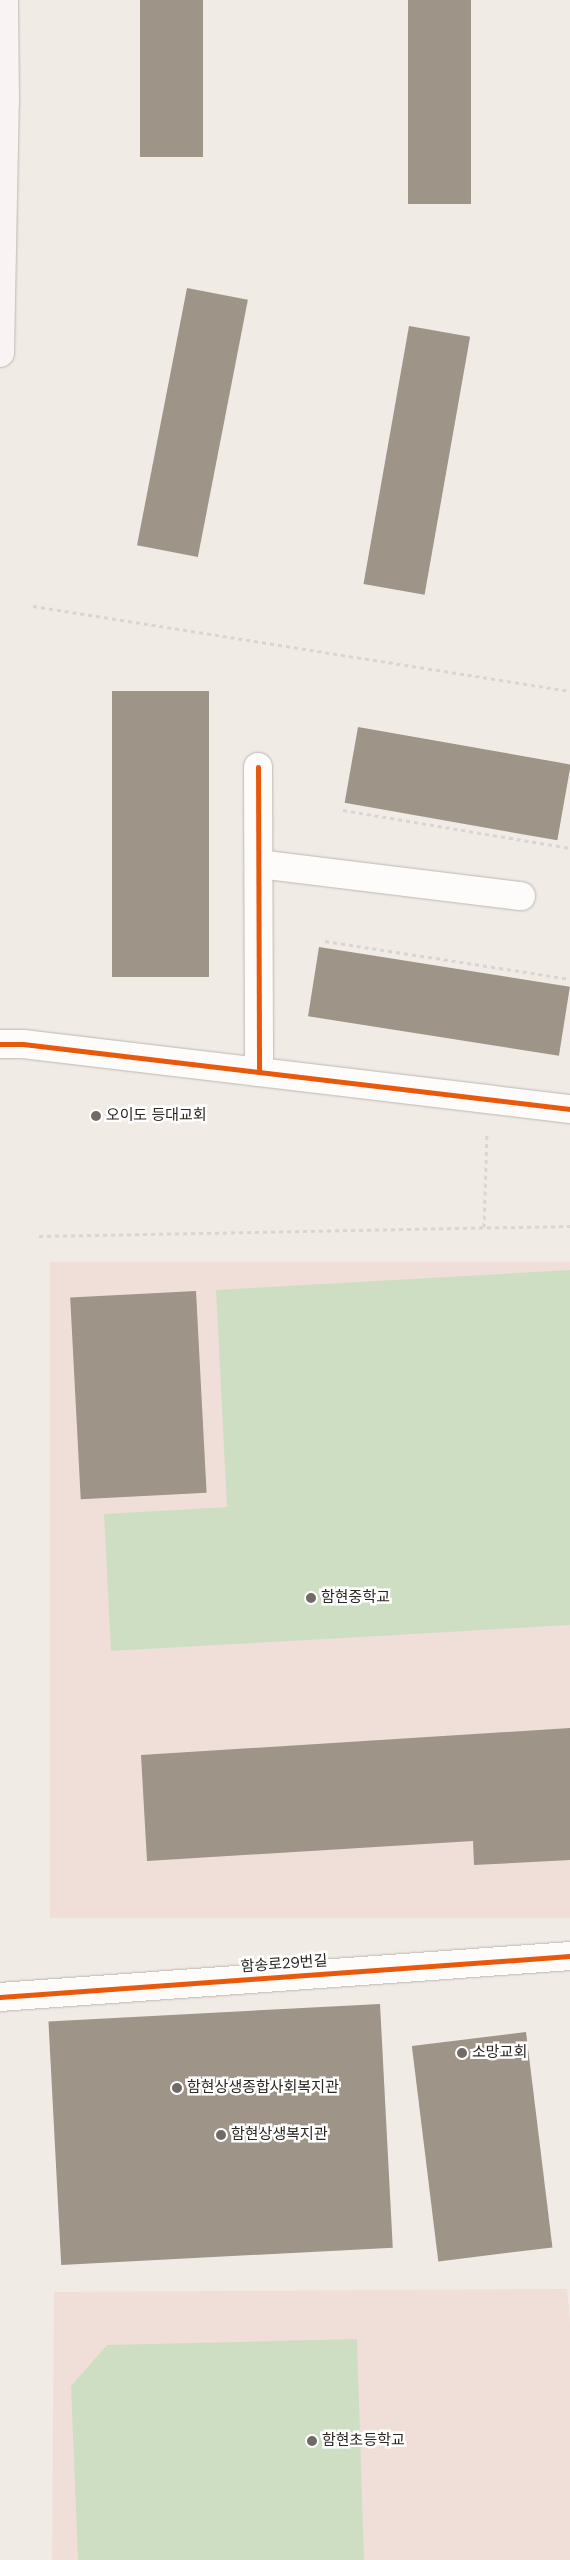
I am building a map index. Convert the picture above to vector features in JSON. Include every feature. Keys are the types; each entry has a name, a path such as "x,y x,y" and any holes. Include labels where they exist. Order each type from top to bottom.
{"main road":[{"path":"0,353 5,102 4,0"}],"street":[{"path":"258,767 258,1072"},
{"path":"259,864 521,896"},
{"path":"0,1044 23,1044 570,1108"},
{"name":"함송로29번길","path":"0,1997 570,1956"}],"path":[{"path":"33,606 570,692"},
{"path":"343,810 570,848"},
{"path":"325,941 570,979"},
{"path":"484,1227 488,1099"},
{"path":"39,1236 570,1226"}],"shaded area":[{"name":"함현중학교","path":"50,1262 570,1262 570,1918 50,1918"},
{"name":"함현초등학교","path":"567,2289 570,2323 570,2560 52,2560 54,2292"}],"green space":[{"path":"570,1270 570,1625 111,1651 104,1514 227,1507 216,1290"},
{"path":"357,2339 364,2560 78,2560 71,2386 107,2345"}],"building":[{"path":"140,0 203,0 203,157 140,157"},
{"path":"408,0 471,0 471,204 408,204"},
{"path":"187,288 248,300 198,557 137,545"},
{"path":"409,326 470,337 425,595 364,584"},
{"path":"112,691 209,691 209,977 112,977"},
{"path":"358,727 570,764 557,840 345,803"},
{"path":"319,947 570,987 559,1056 308,1016"},
{"path":"196,1291 207,1493 81,1499 70,1298"},
{"path":"570,1728 570,1860 474,1865 473,1841 147,1861 141,1755"},
{"name":"함현상생복지관","path":"380,2004 393,2248 61,2265 48,2021"},
{"path":"526,2032 552,2247 438,2261 412,2046"}],"cycle path":[{"path":"258,767 259,1072"},
{"path":"0,1044 23,1044 570,1109"},
{"path":"0,1997 570,1956"}],"place":[{"name":"오이도 등대교회","path":"96,1116"},
{"name":"함현중학교","path":"311,1598"},
{"name":"소망교회","path":"462,2053"},
{"name":"함현상생종합사회복지관","path":"177,2088"},
{"name":"함현상생복지관","path":"221,2135"},
{"name":"함현초등학교","path":"312,2441"}]}
